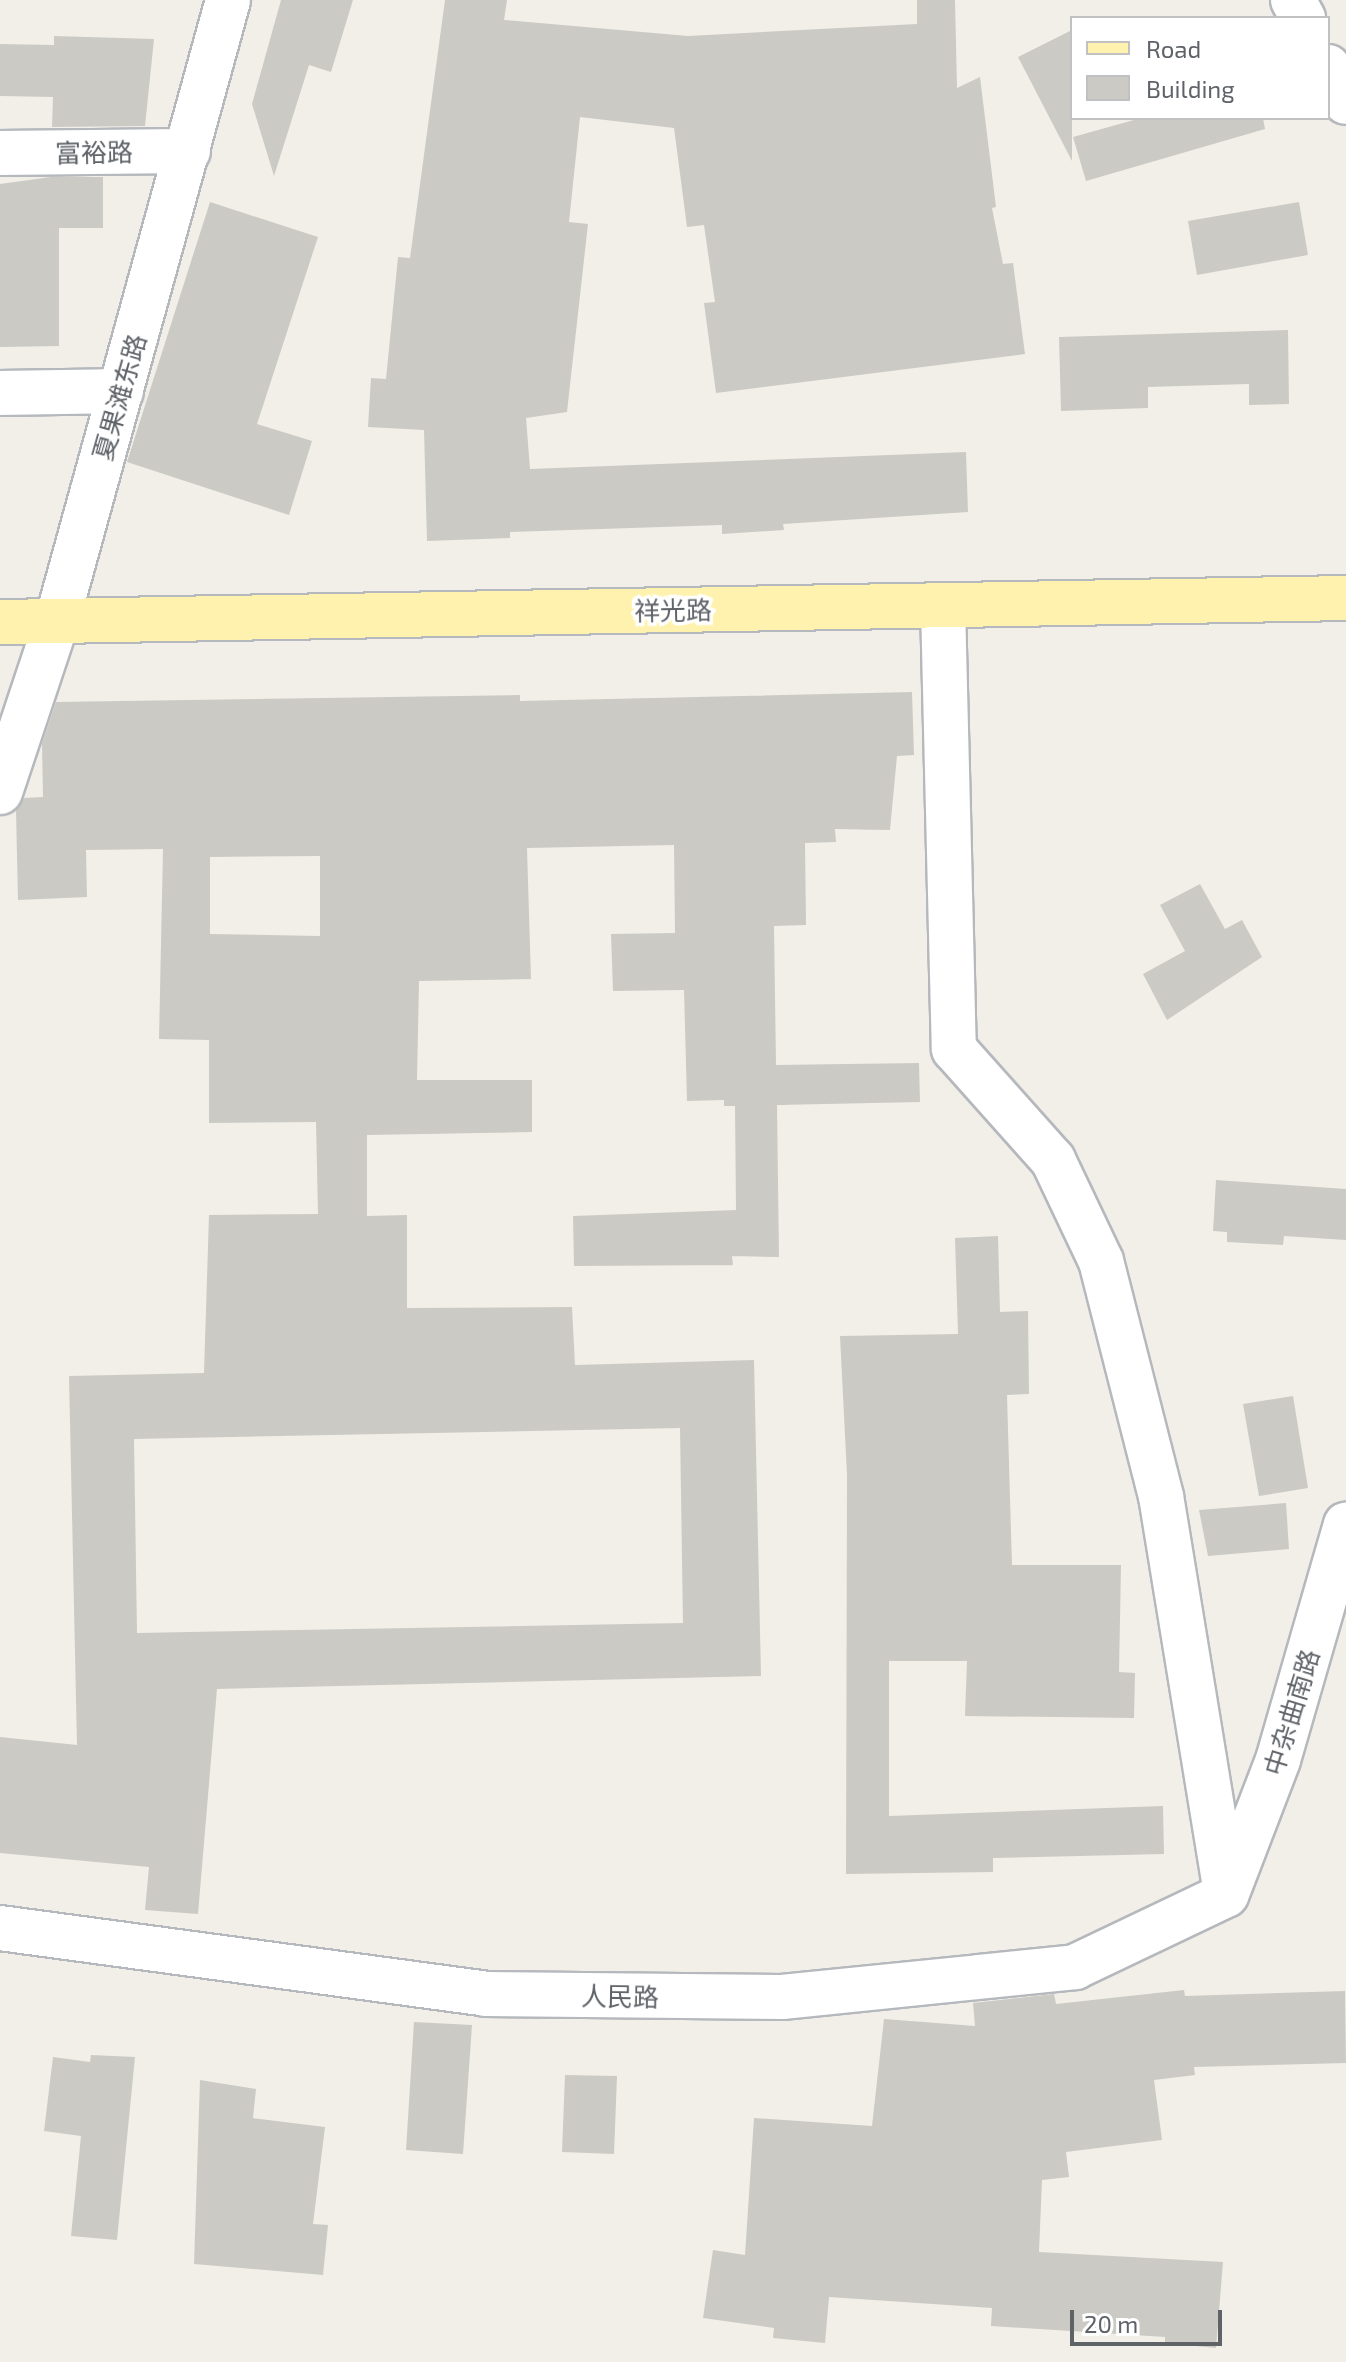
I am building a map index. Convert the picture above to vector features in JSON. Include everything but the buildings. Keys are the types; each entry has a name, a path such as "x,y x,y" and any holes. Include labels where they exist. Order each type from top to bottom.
{"main road":[{"name":"祥光路","path":"0,622 1346,598"}],"street":[{"name":"夏果滩东路","path":"0,792 57,621 228,0"},
{"path":"1330,71 1346,102"},
{"name":"富裕路","path":"0,153 188,151"},
{"path":"0,393 121,391"},
{"path":"943,606 954,1049 1053,1160 1101,1261 1161,1496 1226,1895"},
{"name":"中杂曲南路","path":"1226,1895 1278,1760 1346,1525"},
{"name":"人民路","path":"0,1928 485,1994 782,1997 1075,1967 1226,1895"}]}
